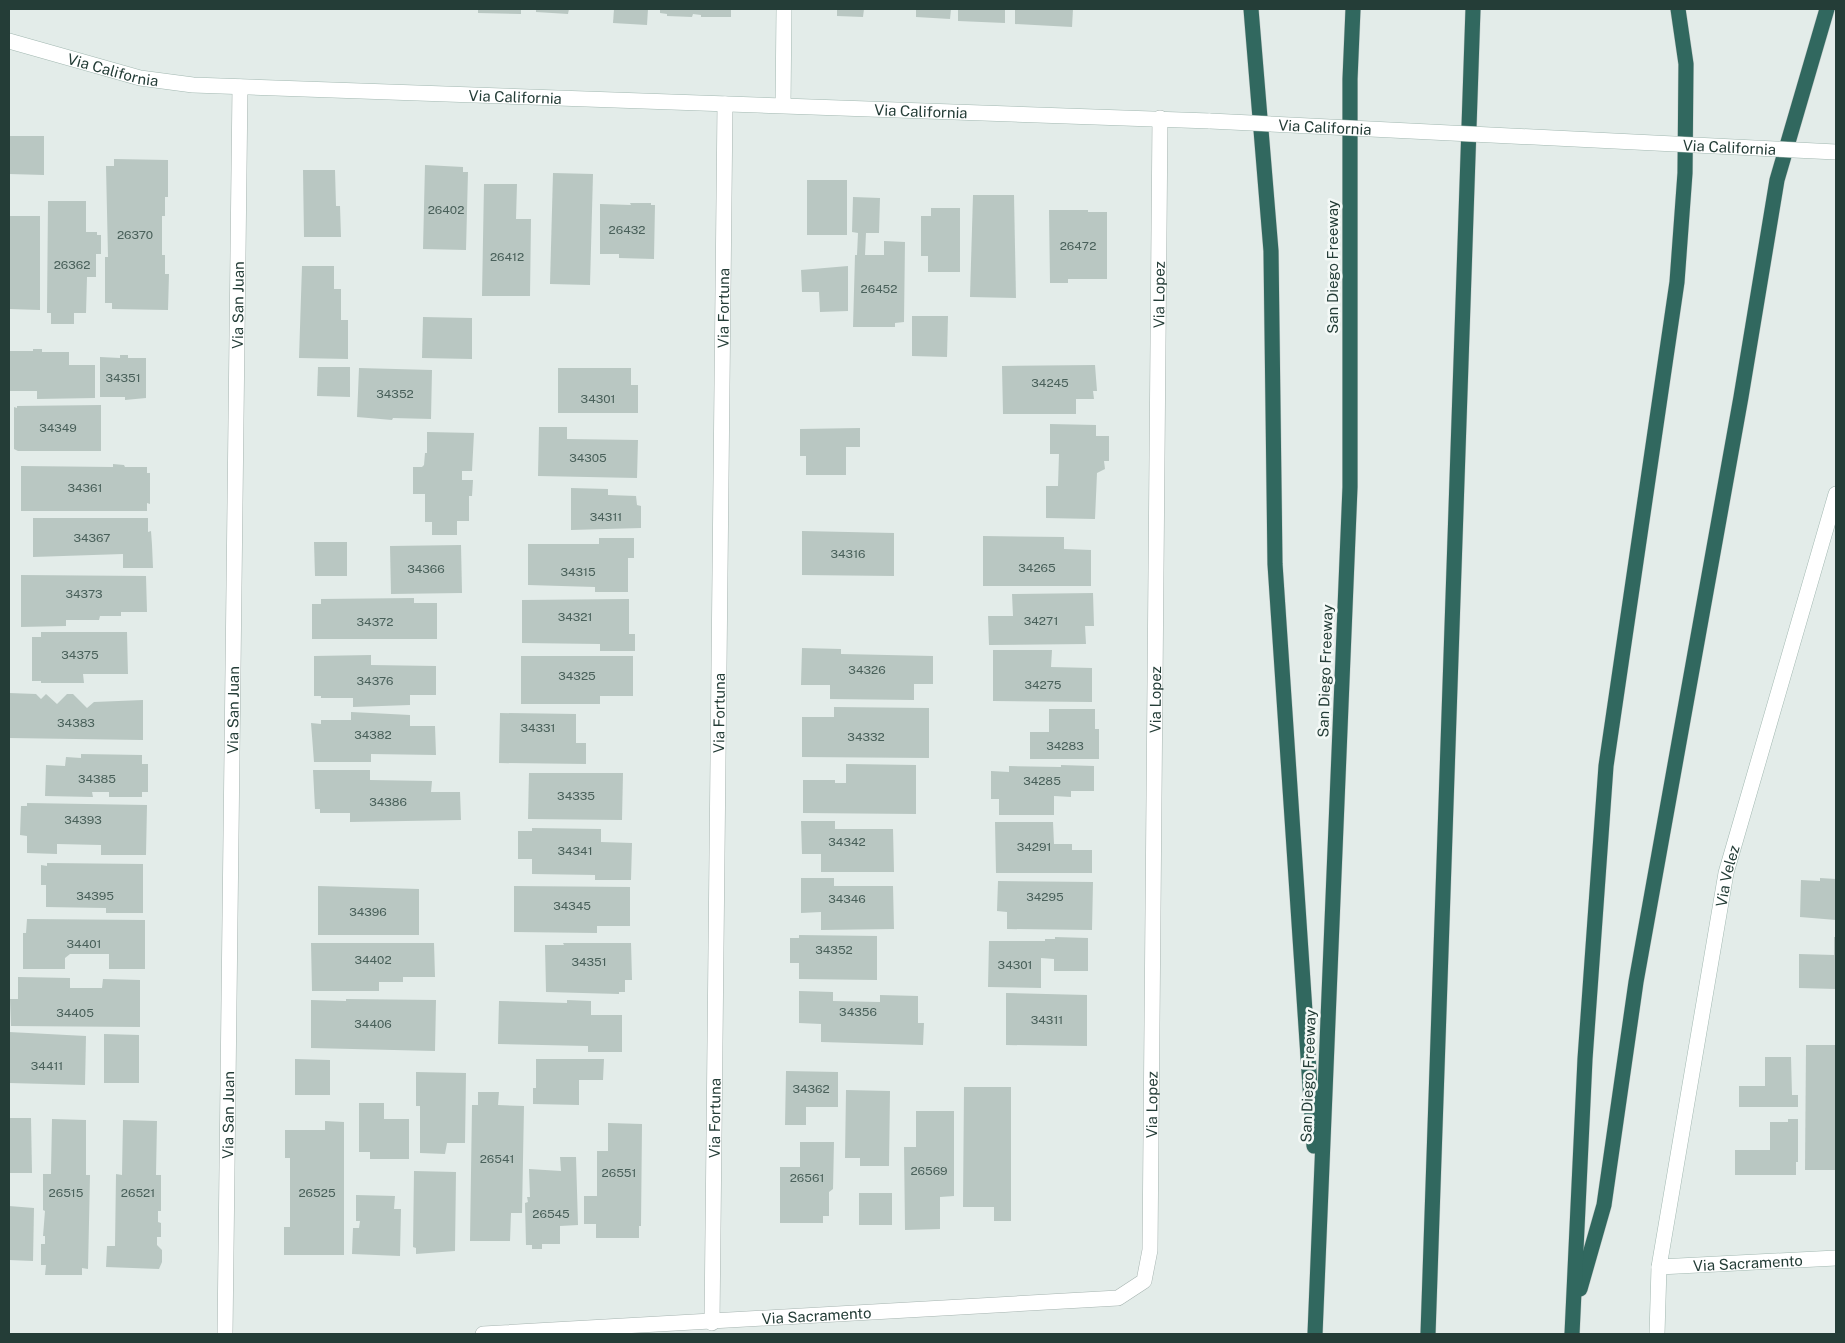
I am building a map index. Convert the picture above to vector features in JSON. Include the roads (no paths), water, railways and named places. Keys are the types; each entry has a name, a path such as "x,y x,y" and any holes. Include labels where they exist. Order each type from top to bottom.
{"highway":[{"path":"1251,9 1270,251 1275,564 1319,1228"},
{"name":"San Diego Freeway","path":"1315,1334 1350,487 1350,79 1354,9"},
{"path":"1428,1334 1473,9"},
{"path":"1572,1334 1585,1059 1606,766 1678,273 1685,173 1686,74 1678,9"},
{"path":"1573,1314 1604,1205 1636,982 1741,397 1777,180 1827,9"}],"street":[{"path":"783,105 784,9"},
{"name":"Via California","path":"9,41 140,78 193,85 1160,118 1836,152"},
{"name":"Via San Juan","path":"225,1334 240,87"},
{"name":"Via Fortuna","path":"712,1323 725,104"},
{"name":"Via Lopez","path":"1144,1281 1150,1250 1160,118"},
{"name":"Via Velez","path":"1657,1334 1660,1267 1726,874 1836,494"},
{"name":"Via Sacramento","path":"1660,1267 1836,1258"},
{"name":"Via Sacramento","path":"483,1334 651,1330 712,1323 1118,1298 1144,1281"}]}
